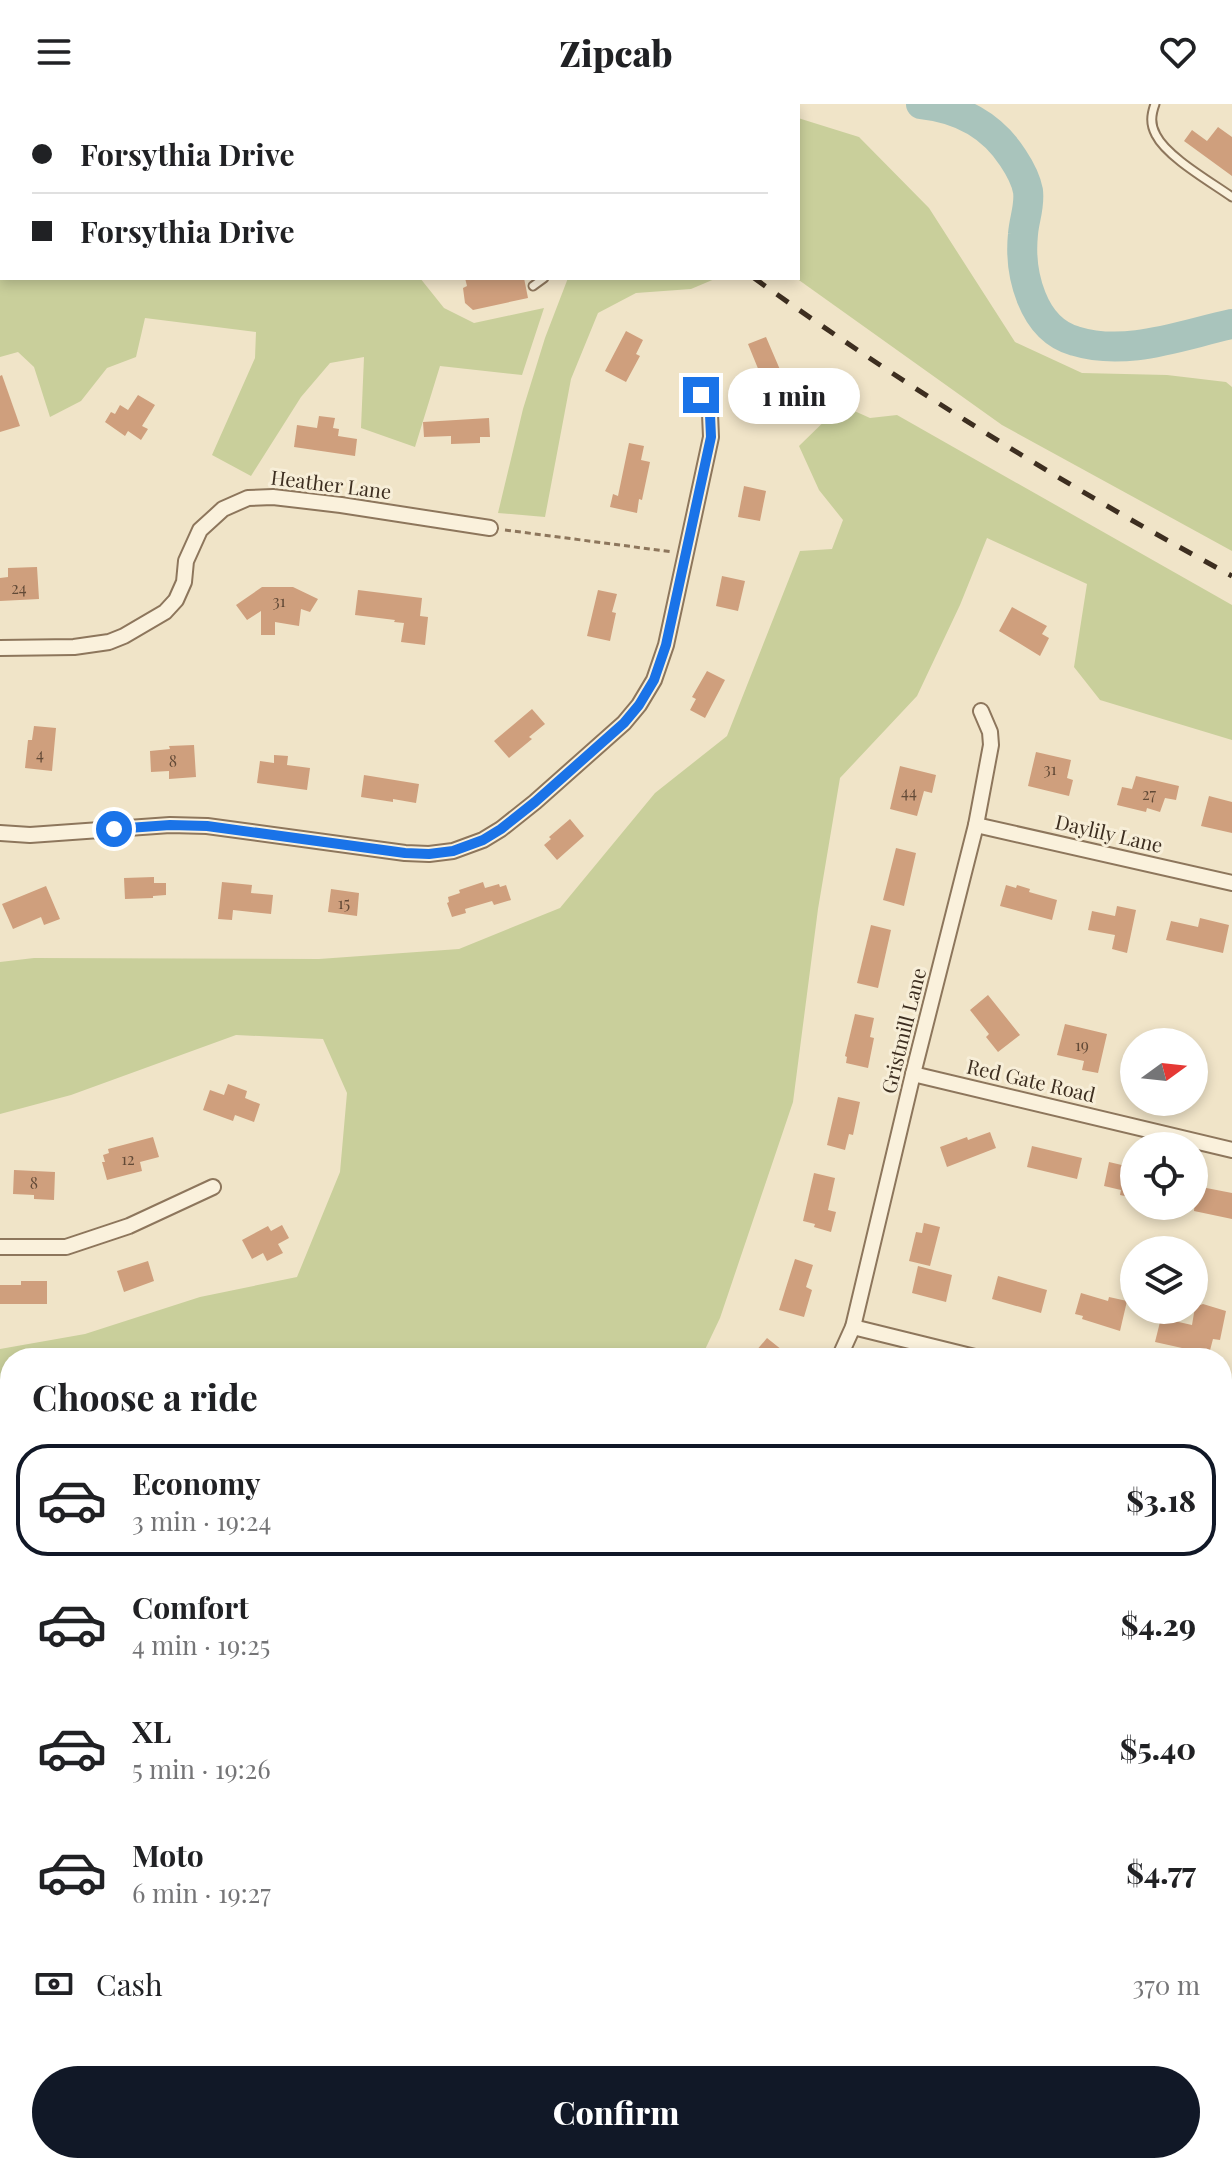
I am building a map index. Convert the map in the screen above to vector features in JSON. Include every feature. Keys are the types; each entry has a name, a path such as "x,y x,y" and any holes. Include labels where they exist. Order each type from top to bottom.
{"street":[{"path":"0,833 30,835 170,825 207,826 429,854 453,851 483,840 501,829 624,723 647,695 666,645 711,437 710,414 701,395"},
{"name":"Heather Lane","path":"0,650 74,647 109,642 165,612 176,600 184,582 186,561 205,525 223,509 248,498 259,496 341,505 490,528"},
{"name":"Gristmill Lane","path":"844,1348 853,1327 976,825 991,745 990,732 981,711"},
{"name":"Daylily Lane","path":"976,825 1232,883"},
{"name":"Red Gate Road","path":"913,1074 1232,1150"},
{"path":"0,1247 66,1247 129,1226 213,1187"},
{"path":"853,1327 938,1348"}],"lane":[{"path":"1155,104 1150,119 1156,136 1172,154 1232,197"},
{"path":"533,286 541,280"}],"path":[{"path":"490,528 686,553"}],"green space":[{"path":"800,119 859,137 929,208 1015,342 1082,373 1167,375 1226,382 1232,387 1232,551 1002,425 799,280"},
{"path":"0,280 422,280 444,308 474,323 544,308 522,375 440,366 415,447 361,428 364,357 330,363 301,397 251,476 212,455 255,358 256,332 145,318 136,357 107,368 81,401 50,417 34,367 18,352 0,357"},
{"path":"567,280 712,280 691,289 636,293 598,313 571,379 545,517 498,513 523,409"},
{"path":"841,405 870,418 897,415 1232,605 1232,740 1100,700 1074,667 1087,584 987,538 960,605 917,696 840,778 818,909 793,1102 720,1318 706,1348 6,1348 85,1334 200,1297 297,1277 340,1172 347,1093 323,1039 236,1035 71,1095 0,1114 0,962 34,958 319,959 459,949 560,908 655,793 727,736 800,551 832,549 843,520 819,490 799,446"}],"building":[{"path":"1218,127 1232,137 1232,176 1184,141 1192,130 1207,141"},
{"path":"466,280 524,280 528,298 473,310 465,303 463,288 467,286"},
{"path":"626,331 643,340 636,354 640,356 626,382 605,371"},
{"path":"766,337 781,372 787,370 796,394 772,403 748,344"},
{"path":"0,376 20,426 0,432"},
{"path":"138,395 155,405 142,426 148,429 141,440 128,431 125,436 105,422 120,405 128,410"},
{"path":"319,416 335,418 333,428 339,429 338,436 357,439 355,456 294,447 297,425 317,428"},
{"path":"489,418 490,437 480,437 480,443 451,444 451,436 424,437 423,422"},
{"path":"629,443 644,446 641,460 650,462 637,513 610,507 613,494 618,496"},
{"path":"744,486 766,491 760,521 738,517"},
{"path":"37,567 39,599 0,601 0,578 8,577 8,568"},
{"path":"722,576 745,581 738,611 716,606"},
{"path":"262,587 293,587 318,599 310,612 301,609 299,626 275,622 275,635 261,635 261,611 247,620 236,605"},
{"path":"358,590 422,598 420,616 428,617 425,645 401,642 404,623 355,615"},
{"path":"598,590 617,594 610,641 587,636"},
{"path":"1012,607 1047,626 1042,634 1049,638 1040,656 999,631"},
{"path":"707,671 725,680 705,718 690,710 696,699 692,697"},
{"path":"532,709 545,724 509,758 494,741"},
{"path":"34,726 56,728 52,771 25,768 28,740 32,740"},
{"path":"194,745 196,777 169,779 169,771 151,772 150,751"},
{"path":"1036,752 1071,760 1067,778 1073,780 1069,796 1028,786"},
{"path":"274,755 288,756 287,765 310,768 307,790 257,783 260,761 274,763"},
{"path":"900,766 936,775 932,793 924,791 917,816 890,809"},
{"path":"364,775 419,784 416,803 361,797"},
{"path":"1136,776 1179,786 1176,800 1165,798 1160,812 1117,805 1122,787 1132,789"},
{"path":"1209,796 1232,802 1232,833 1201,826"},
{"path":"570,819 584,836 557,860 544,845"},
{"path":"896,848 916,853 904,906 883,900"},
{"path":"154,877 154,883 166,883 166,895 125,899 124,878"},
{"path":"222,882 252,885 251,893 273,895 271,914 233,910 232,920 218,919"},
{"path":"483,882 485,888 506,885 511,900 494,905 492,901 465,909 466,913 452,917 448,897"},
{"path":"1006,885 1016,888 1017,885 1057,900 1052,920 1000,906"},
{"path":"46,886 60,919 44,925 41,917 13,929 2,904"},
{"path":"331,889 359,893 357,916 328,912"},
{"path":"1117,906 1136,910 1127,953 1112,949 1115,935 1088,930 1092,911 1115,916"},
{"path":"1200,918 1229,925 1223,953 1166,940 1171,921 1198,927"},
{"path":"871,925 891,930 878,988 857,983"},
{"path":"988,995 1020,1035 998,1052 986,1037 989,1034 970,1010"},
{"path":"855,1014 874,1018 868,1068 846,1063"},
{"path":"1065,1024 1107,1034 1098,1073 1082,1070 1084,1061 1057,1055"},
{"path":"228,1084 247,1091 245,1098 260,1104 254,1122 235,1115 233,1121 203,1110 210,1090 224,1095"},
{"path":"838,1097 860,1102 853,1135 849,1134 845,1150 827,1145"},
{"path":"990,1132 996,1148 947,1167 940,1147"},
{"path":"153,1137 159,1157 140,1162 142,1171 107,1180 102,1162 105,1162 103,1155 109,1153 108,1149"},
{"path":"1032,1146 1082,1158 1077,1179 1027,1167"},
{"path":"1109,1162 1120,1165 1120,1190 1104,1186"},
{"path":"14,1170 55,1172 54,1200 13,1194"},
{"path":"814,1173 835,1178 828,1210 836,1212 831,1232 803,1221"},
{"path":"1208,1188 1232,1193 1232,1219 1208,1214"},
{"path":"924,1223 940,1227 930,1266 909,1261 916,1232 922,1233"},
{"path":"282,1225 289,1238 278,1244 283,1253 267,1261 263,1253 252,1259 242,1240 268,1226 271,1231"},
{"path":"795,1259 813,1265 806,1287 812,1290 804,1317 779,1310"},
{"path":"148,1261 154,1281 124,1292 117,1271"},
{"path":"918,1266 952,1275 946,1302 912,1293"},
{"path":"998,1276 1047,1290 1041,1313 992,1299"},
{"path":"21,1281 47,1281 47,1304 0,1304 0,1285 21,1285"},
{"path":"1081,1293 1108,1301 1109,1297 1120,1299 1120,1331 1082,1319 1083,1316 1075,1314"},
{"path":"1208,1306 1226,1311 1220,1340 1213,1339 1211,1348 1182,1348 1155,1342 1160,1324 1208,1324"},
{"path":"767,1338 780,1348 758,1348"}],"waterway":[{"path":"921,104 948,109 985,127 1005,146 1015,162 1028,191 1022,249 1026,282 1039,312 1060,335 1095,345 1134,346 1232,324"}],"railway":[{"path":"757,280 988,434 1232,576"}],"route":[{"path":"114,829 207,826 429,854 453,851 483,840 501,829 624,723 647,695 654,680 673,619 711,437 710,414 701,395"}]}
